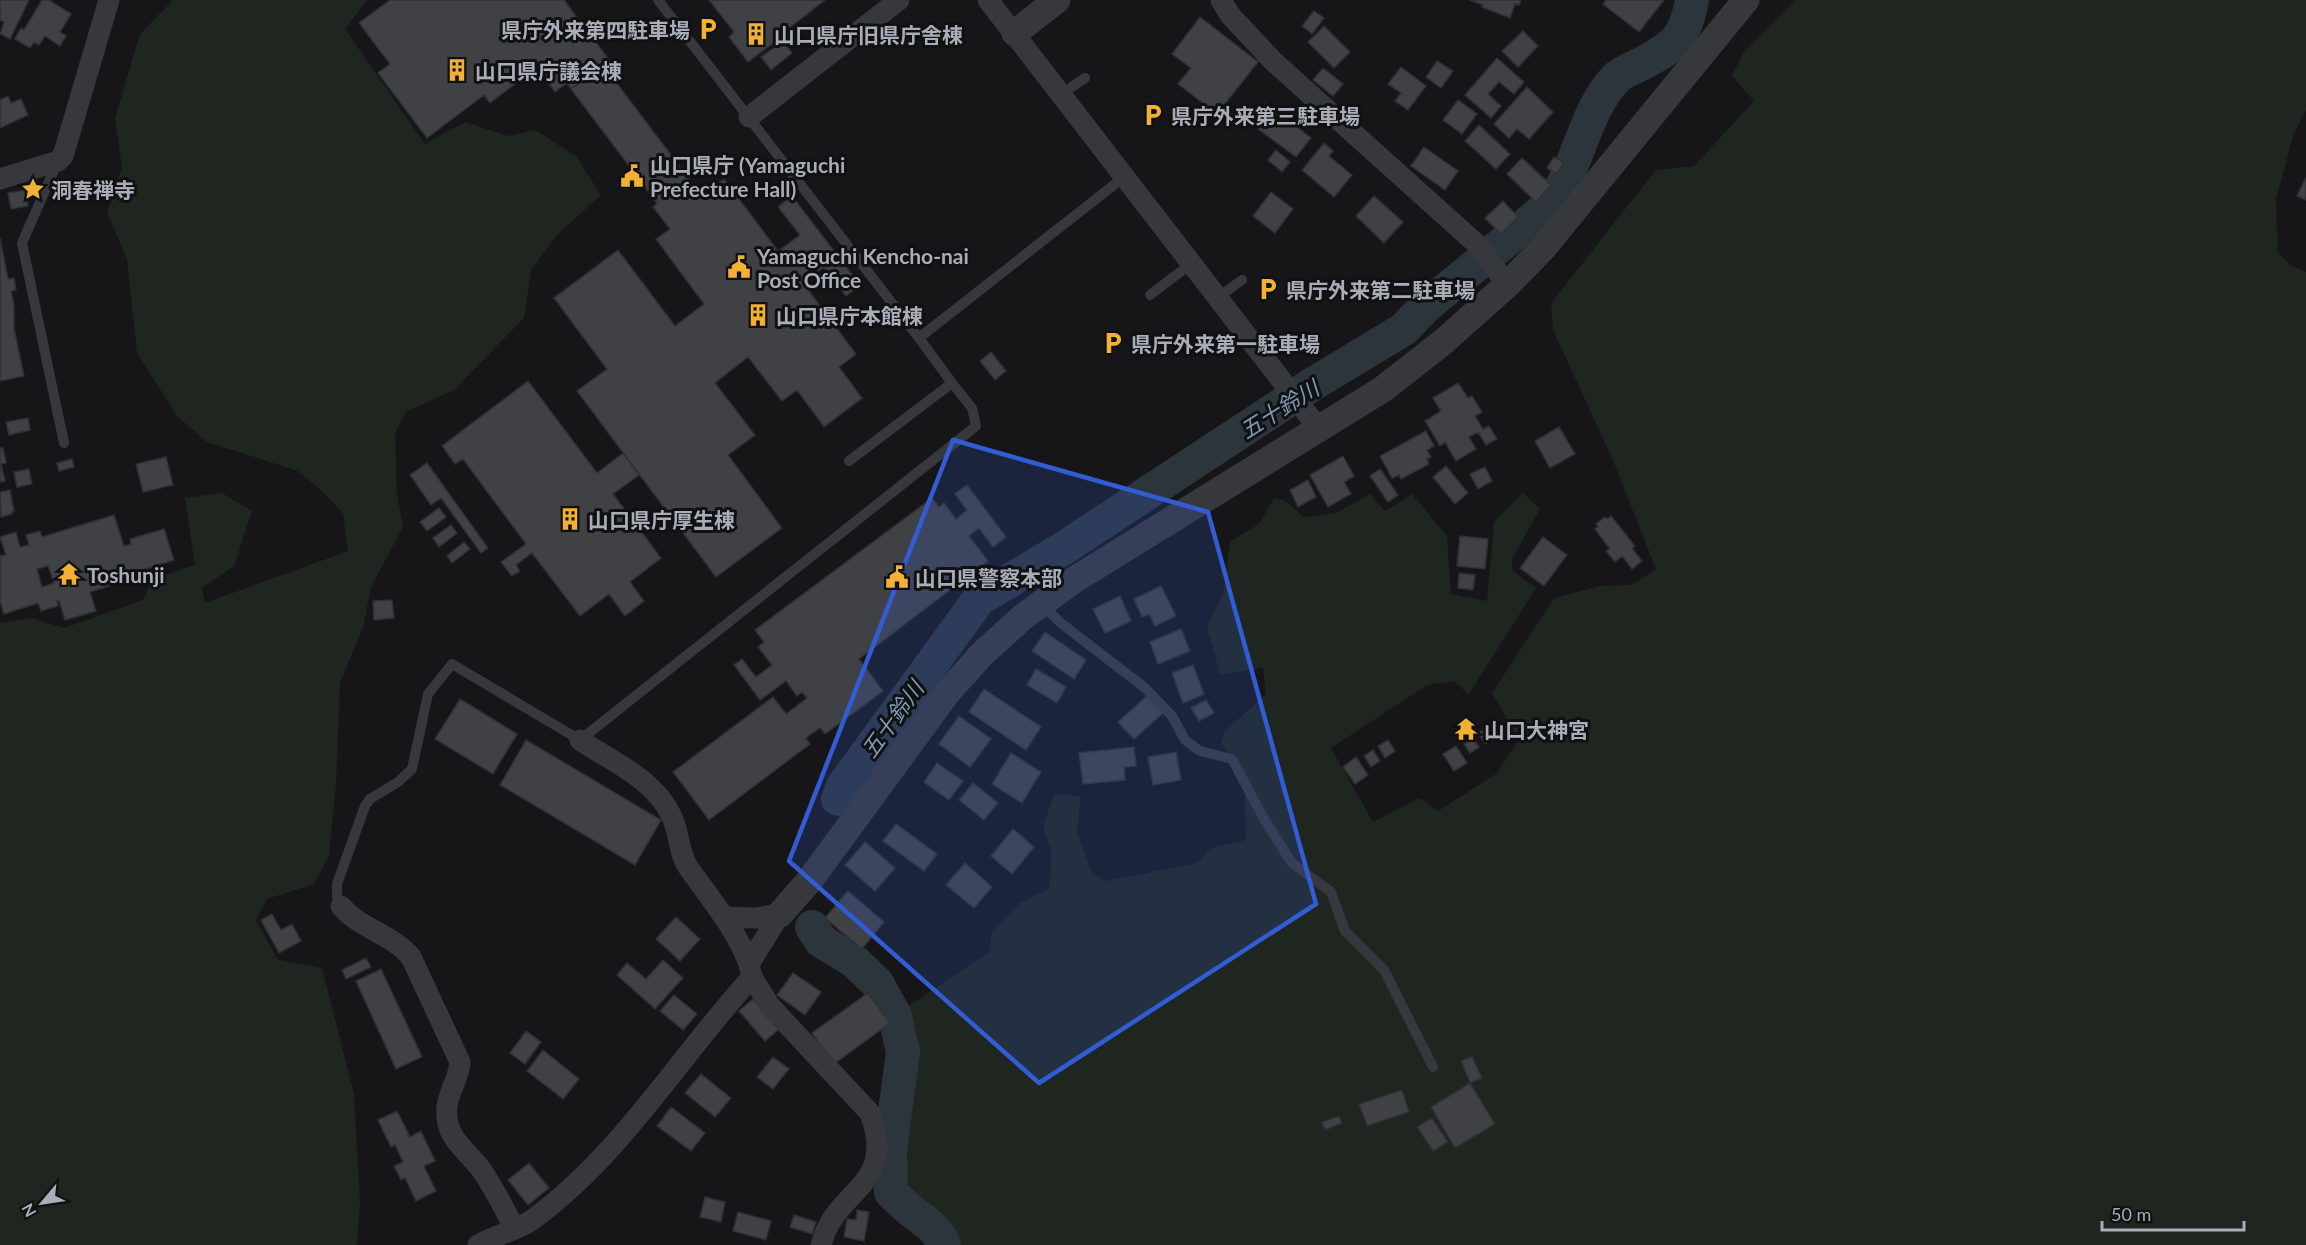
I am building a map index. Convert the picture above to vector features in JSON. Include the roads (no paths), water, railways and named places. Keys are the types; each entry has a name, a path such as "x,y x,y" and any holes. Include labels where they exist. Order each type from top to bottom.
{"street":[{"path":"0,179 58,161 63,156 109,0"},
{"path":"749,117 899,0"},
{"path":"988,0 1319,429"},
{"path":"1015,33 1057,0"},
{"path":"1221,0 1230,15 1273,61 1480,247 1502,278"},
{"path":"478,1245 531,1221 581,1179 639,1117 751,970 780,914 810,880 947,693 982,654 1024,616 1074,580 1391,383 1443,342 1502,278 1544,247 1746,0"},
{"path":"580,740 635,774 652,788 671,814 686,865 726,917 741,942 751,970 770,1006 870,1113 877,1131 878,1153 871,1174 834,1215 821,1245"},
{"path":"341,906 350,917 401,945 411,957 460,1062 460,1073 447,1104 448,1122 453,1139 480,1168 515,1229"},
{"path":"726,917 756,918 780,914"}],"lane":[{"path":"341,906 337,897 337,884 365,806 370,799 398,782 412,769 428,694 452,664 580,740 976,426 972,408 658,0"},
{"path":"1060,95 1085,78"},
{"path":"58,161 22,243 64,443"},
{"path":"919,338 1124,177"},
{"path":"1150,295 1192,264"},
{"path":"1217,298 1242,280"},
{"path":"849,461 952,383"},
{"path":"1041,604 1062,624 1144,687 1172,716 1185,740 1200,751 1232,759 1264,819 1292,863 1332,892 1345,931 1384,970 1433,1067"}],"waterway":[{"name":"五十鈴川","path":"838,799 843,786 979,599 1064,548 1313,384 1404,329 1426,306 1551,204 1568,173 1588,123 1605,92 1618,76 1662,52 1677,40 1686,24 1692,0"},
{"name":"五十鈴川","path":"812,927 821,941 854,961 877,983 895,1016 903,1052 890,1150 891,1192 934,1229 944,1245"}],"place":[{"name":"県庁外来第四駐車場","path":"708,29"},
{"name":"山口県庁旧県庁舎棟","path":"756,34"},
{"name":"山口県庁議会棟","path":"457,70"},
{"name":"県庁外来第三駐車場","path":"1153,115"},
{"name":"山口県庁 (Yamaguchi Prefecture Hall)","path":"632,176"},
{"name":"洞春禅寺","path":"33,189"},
{"name":"Yamaguchi Kencho-nai Post Office","path":"739,267"},
{"name":"県庁外来第二駐車場","path":"1268,289"},
{"name":"山口県庁本館棟","path":"758,315"},
{"name":"県庁外来第一駐車場","path":"1113,343"},
{"name":"山口県庁厚生棟","path":"570,519"},
{"name":"Toshunji","path":"69,574"},
{"name":"山口県警察本部","path":"897,577"},
{"name":"山口大神宮","path":"1466,729"}]}
